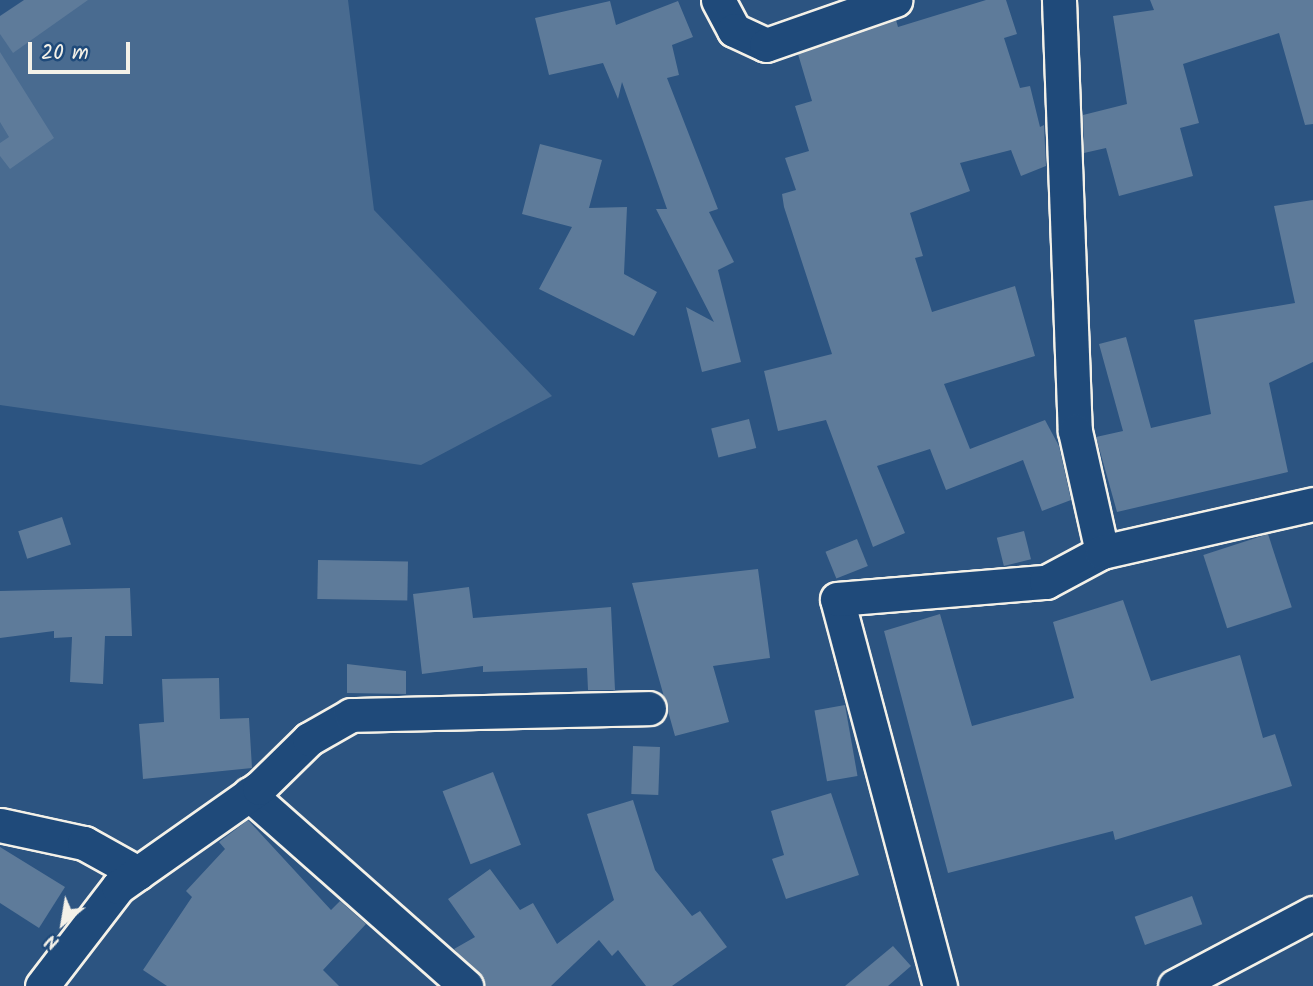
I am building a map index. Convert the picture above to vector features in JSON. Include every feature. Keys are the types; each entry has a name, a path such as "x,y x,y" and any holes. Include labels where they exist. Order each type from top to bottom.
{"street":[{"path":"718,0 734,30 766,45 895,0"},
{"path":"1059,0 1075,431 1102,552"},
{"path":"940,986 837,599 1046,582 1102,552 1313,504"},
{"path":"42,986 118,887 249,794 309,739 351,715 649,708"},
{"path":"249,794 466,986"},
{"path":"0,825 84,843 138,873"},
{"path":"1175,986 1313,913"}],"shaded area":[{"path":"51,0 348,0 374,210 552,396 421,465 0,405 0,17"}],"building":[{"path":"24,0 88,0 13,53 0,34 0,16"},
{"path":"986,0 1006,0 1017,34 1004,38 1020,88 1030,86 1040,127 1044,125 1046,166 1021,176 1011,150 960,163 970,191 910,213 923,256 915,258 932,312 1015,286 1035,356 944,384 970,449 1045,420 1059,446 1071,500 1042,511 1023,460 946,490 930,449 877,466 905,533 873,547 826,420 778,431 764,371 832,354 782,194 796,190 785,158 809,151 795,106 812,101 798,54 896,20 898,27"},
{"path":"1150,0 1313,0 1313,124 1305,125 1279,33 1183,64 1199,123 1180,128 1193,176 1119,196 1106,148 1084,153 1083,115 1127,104 1113,16 1154,10"},
{"path":"610,1 616,25 678,1 693,37 672,45 679,75 667,78 718,209 709,212 734,262 718,270 741,362 702,372 686,307 714,322 656,209 667,209 622,82 618,99 603,63 549,75 535,18"},
{"path":"0,52 54,138 10,169 0,156 0,143 9,137 0,122"},
{"path":"540,144 602,160 589,208 627,207 624,274 657,292 634,336 539,289 572,227 522,214"},
{"path":"1313,200 1313,362 1269,383 1288,472 1117,512 1096,437 1123,431 1099,344 1126,337 1151,428 1211,414 1194,320 1295,303 1274,206"},
{"path":"749,419 756,448 718,458 711,428"},
{"path":"62,517 71,545 27,559 18,531"},
{"path":"1024,531 1031,559 1004,566 997,538"},
{"path":"1268,534 1292,607 1227,628 1203,555"},
{"path":"857,539 868,566 836,579 825,552"},
{"path":"318,560 408,562 407,601 317,599"},
{"path":"758,569 770,658 713,666 729,722 675,736 632,583"},
{"path":"469,587 473,618 611,607 615,690 588,690 587,668 483,672 483,666 422,674 413,594"},
{"path":"130,588 132,636 105,636 103,684 70,682 72,637 54,638 54,631 0,638 0,591"},
{"path":"1123,600 1151,681 1240,655 1263,738 1275,734 1292,786 1115,840 1113,831 948,873 884,631 940,614 972,726 1074,698 1053,622"},
{"path":"347,664 406,671 406,694 347,693"},
{"path":"219,678 220,719 249,718 252,768 143,779 139,724 164,722 162,679"},
{"path":"845,705 858,776 827,781 814,710"},
{"path":"633,746 660,747 658,795 631,794"},
{"path":"493,772 521,845 471,864 443,791"},
{"path":"831,793 859,875 786,899 772,859 784,855 771,811"},
{"path":"633,800 655,870 692,916 700,911 727,947 672,986 646,986 618,950 612,956 599,940 551,986 485,986 454,949 475,937 448,899 490,869 520,910 533,903 557,944 614,900 587,814"},
{"path":"248,820 331,910 340,901 366,924 323,970 339,986 167,986 143,970 192,897 186,891 225,849 219,842"},
{"path":"0,847 65,887 39,928 0,903"},
{"path":"1192,896 1202,924 1145,945 1135,917"},
{"path":"893,946 911,966 888,986 845,986"}]}
